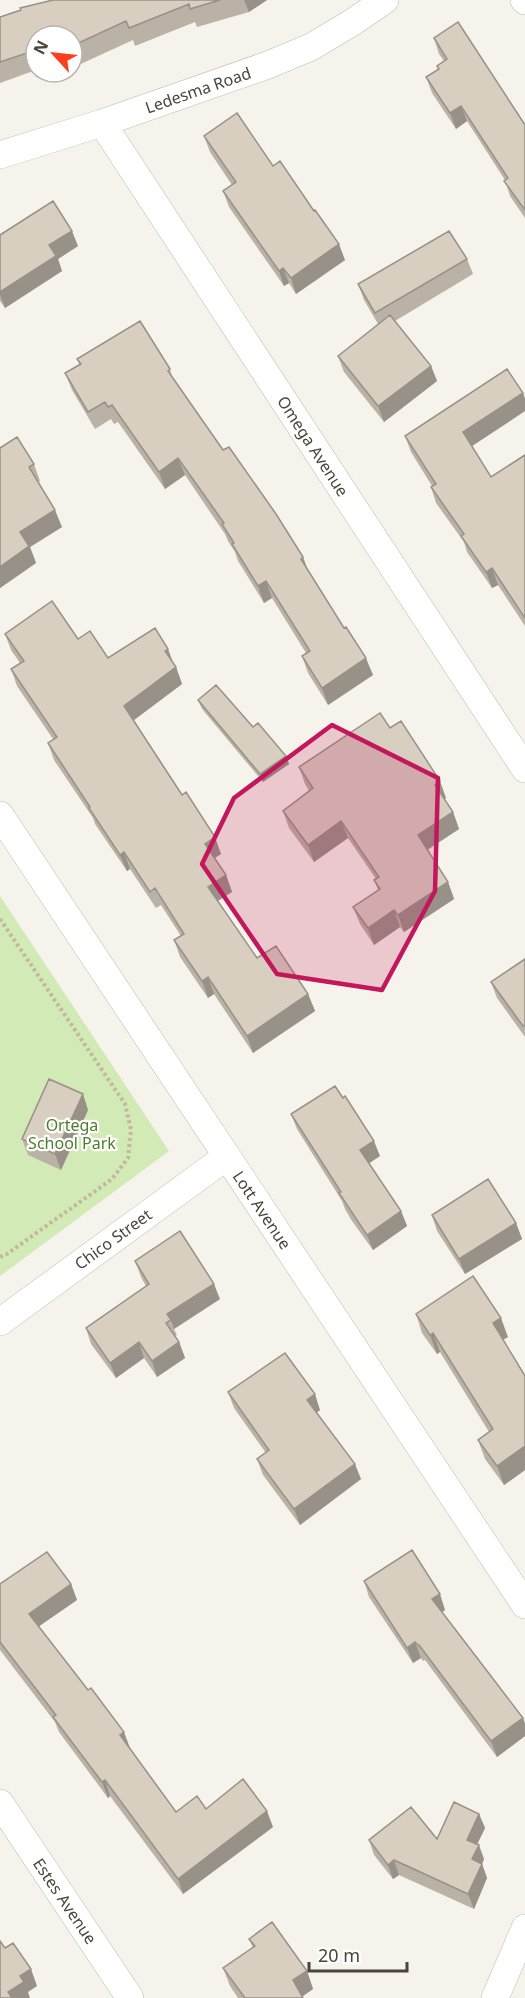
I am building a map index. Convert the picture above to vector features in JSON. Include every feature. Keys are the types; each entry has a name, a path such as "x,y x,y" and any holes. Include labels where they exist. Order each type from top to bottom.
{"street":[{"name":"Ledesma Road","path":"0,155 102,123 268,65 311,46 345,27 385,0"},
{"name":"Omega Avenue","path":"102,123 525,769"},
{"name":"Lott Avenue","path":"0,815 525,1605"},
{"name":"Chico Street","path":"0,1322 226,1157"},
{"name":"Estes Avenue","path":"0,1803 130,1998"},
{"path":"495,1998 525,1928"}],"path":[{"path":"0,919 125,1104 131,1130 128,1158 112,1179 0,1257"}],"highlighted area":[{"path":"332,725 438,778 435,891 382,990 277,974 202,864 234,798"}],"green space":[{"name":"Ortega School Park","path":"0,896 169,1151 0,1276"}],"building":[{"path":"53,0 220,0 190,9 189,4 129,28 126,21 84,40 84,24 24,24 24,54 0,62 0,17 21,10 20,8"},
{"path":"458,22 525,125 525,210 504,181 508,178 461,106 450,113 426,77 439,69 437,66 447,59 434,38"},
{"path":"237,113 273,166 280,161 339,244 291,278 283,268 279,271 223,191 236,182 204,136"},
{"path":"53,201 72,231 49,245 56,256 0,292 0,235"},
{"path":"449,231 467,259 375,313 358,284"},
{"path":"390,315 431,366 378,406 338,356"},
{"path":"140,321 170,369 168,371 223,450 229,447 276,514 344,628 346,627 366,658 322,688 302,656 310,651 266,581 258,586 232,544 234,543 222,524 224,523 178,458 159,472 112,405 108,407 105,402 88,412 65,373 81,364 77,359"},
{"path":"507,369 523,393 463,432 491,477 525,455 525,618 492,568 486,572 461,536 464,534 431,487 436,484 405,436"},
{"path":"17,437 34,464 29,467 55,510 20,532 29,546 0,567 0,448"},
{"path":"52,601 78,639 90,631 108,658 155,628 168,649 165,651 176,667 124,706 182,795 186,792 215,837 205,844 226,875 208,887 257,958 276,946 308,994 247,1036 208,977 202,981 174,940 184,934 155,888 150,892 124,852 120,855 89,808 48,743 57,737 11,669 24,661 5,634"},
{"path":"216,685 253,727 258,723 286,756 260,774 198,700"},
{"path":"380,713 390,728 401,721 440,781 435,785 453,812 418,835 448,882 398,915 394,910 368,928 353,907 380,889 374,880 379,877 341,821 308,845 283,811 313,788 299,767"},
{"path":"525,959 525,1025 523,1026 491,982"},
{"path":"49,1079 83,1094 55,1154 22,1139"},
{"path":"335,1086 343,1098 345,1096 374,1141 360,1150 401,1211 367,1235 291,1114"},
{"path":"488,1179 516,1223 459,1259 432,1215"},
{"path":"180,1231 214,1284 167,1314 171,1320 166,1323 179,1342 152,1361 139,1342 110,1363 86,1328 149,1284 135,1261"},
{"path":"473,1276 501,1318 493,1323 525,1376 525,1446 497,1466 478,1440 493,1429 433,1333 430,1335 416,1314"},
{"path":"285,1353 315,1394 307,1400 355,1464 294,1509 257,1459 269,1450 228,1392"},
{"path":"412,1550 440,1594 432,1599 523,1718 491,1741 419,1645 415,1642 407,1648 364,1581"},
{"path":"47,1552 71,1584 29,1614 88,1690 91,1688 124,1732 120,1735 176,1812 197,1796 206,1809 243,1779 267,1811 178,1879 105,1780 102,1782 53,1717 56,1715 0,1642 0,1584"},
{"path":"454,1802 479,1814 467,1840 479,1845 472,1859 482,1864 468,1894 394,1860 388,1865 369,1840 411,1807 437,1839"},
{"path":"272,1922 307,1971 293,1980 303,1998 245,1998 223,1968 255,1946 249,1939"},
{"path":"0,1941 5,1948 13,1943 31,1969 20,1976 24,1982 8,1992 12,1998 0,1998"}]}
